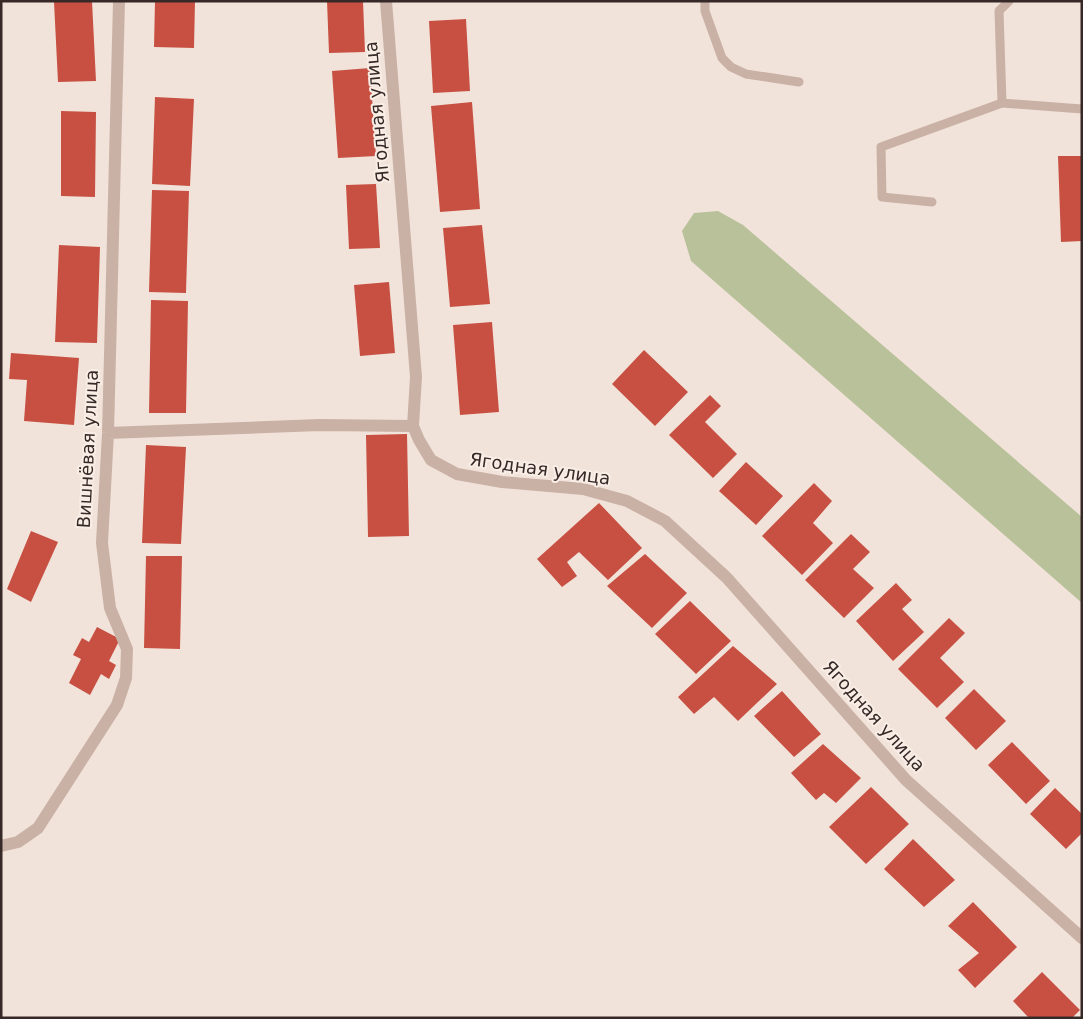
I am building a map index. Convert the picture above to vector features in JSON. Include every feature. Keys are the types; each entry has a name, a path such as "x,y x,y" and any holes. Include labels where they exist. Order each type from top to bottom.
{"street":[{"name":"Вишнёвая улица","path":"1,846 18,842 38,828 116,705 126,678 127,649 110,608 102,544 108,433 119,1"},
{"name":"Ягодная улица","path":"386,1 416,378 414,426 418,440 432,460 457,474 502,482 583,489 627,501 665,521 727,578 906,780 1082,938"},
{"path":"108,433 319,426 414,426"}],"lane":[{"path":"705,1 705,11 722,58 731,67 746,74 799,82"},
{"path":"1002,103 999,10 1009,1"},
{"path":"932,202 882,197 881,148 1002,103 1082,109"}],"green space":[{"path":"718,211 743,225 1082,517 1082,603 691,261 682,231 694,213"}],"building":[{"path":"92,1 96,81 58,82 54,2"},
{"path":"155,1 195,1 194,48 154,47"},
{"path":"327,1 363,1 365,52 329,53"},
{"path":"466,19 470,91 433,93 429,21"},
{"path":"370,68 376,156 338,158 332,71"},
{"path":"155,97 194,99 190,186 152,184"},
{"path":"472,102 480,209 440,212 431,106"},
{"path":"61,111 96,112 95,197 61,196"},
{"path":"1058,156 1082,156 1082,241 1061,242"},
{"path":"376,184 380,248 349,249 346,185"},
{"path":"152,190 189,191 186,293 149,292"},
{"path":"482,225 490,304 450,307 443,228"},
{"path":"59,245 100,247 97,343 55,342"},
{"path":"389,282 395,353 360,356 354,285"},
{"path":"151,300 188,301 186,413 149,413"},
{"path":"492,322 499,412 460,415 453,325"},
{"path":"644,350 688,392 655,426 612,384"},
{"path":"11,353 79,358 74,425 24,421 27,380 9,379"},
{"path":"710,395 721,406 705,422 737,454 713,478 669,435"},
{"path":"407,434 409,536 368,537 366,435"},
{"path":"146,445 186,447 181,544 142,543"},
{"path":"746,462 783,496 756,525 719,491"},
{"path":"814,483 832,501 813,523 833,543 802,575 762,536"},
{"path":"599,503 642,548 608,580 579,552 567,562 577,576 562,587 537,559"},
{"path":"31,531 58,542 31,602 7,589"},
{"path":"851,534 870,552 853,569 874,588 844,618 805,580"},
{"path":"645,554 687,593 652,628 607,586"},
{"path":"146,556 182,556 180,649 144,648"},
{"path":"896,583 912,600 902,609 924,632 893,661 856,621"},
{"path":"690,601 731,641 696,674 655,634"},
{"path":"949,618 965,633 940,658 964,682 937,708 898,669"},
{"path":"97,627 120,639 109,661 116,665 109,679 101,674 90,695 69,683 81,659 73,655 82,638 89,642"},
{"path":"733,646 777,684 738,721 714,697 694,714 678,697"},
{"path":"974,689 1006,721 976,750 945,718"},
{"path":"782,691 821,734 794,757 754,716"},
{"path":"1012,742 1050,781 1026,804 988,765"},
{"path":"823,744 861,778 836,803 824,793 816,800 791,773"},
{"path":"871,787 909,824 866,864 829,827"},
{"path":"1055,788 1082,814 1082,833 1066,849 1030,814"},
{"path":"913,839 955,880 924,907 884,869"},
{"path":"973,902 1017,947 975,988 958,970 979,953 948,926"},
{"path":"1042,972 1080,1010 1072,1018 1029,1018 1013,1001"}]}
